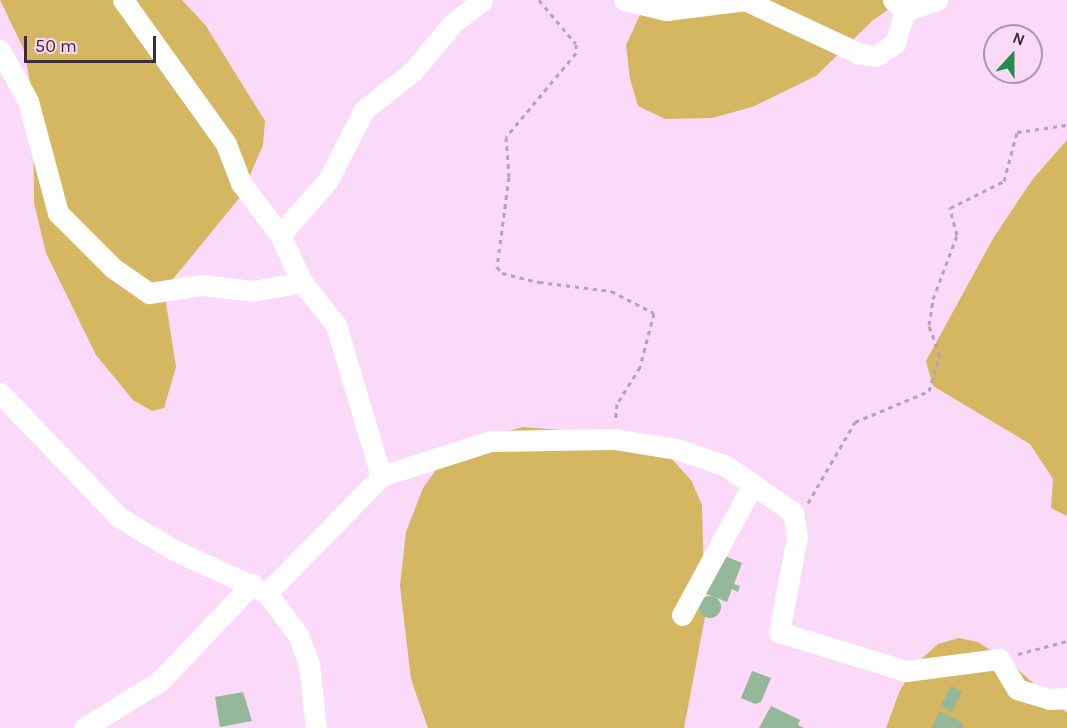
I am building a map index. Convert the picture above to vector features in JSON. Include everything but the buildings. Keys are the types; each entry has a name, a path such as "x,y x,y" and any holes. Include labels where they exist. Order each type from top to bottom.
{"street":[{"path":"123,0 226,144 241,183 280,235 302,282 336,325 381,476"},
{"path":"280,235 328,180 364,110 413,71 453,23 482,0"},
{"path":"624,0 666,10 747,0 860,54 876,56 895,43 899,5 937,0"},
{"path":"0,50 28,101 58,213 113,268 149,293 202,285 254,291 302,282"},
{"path":"0,393 119,517 174,550 260,589 298,635 309,664 316,728"},
{"path":"84,728 160,681 381,476 491,441 614,439 677,449 726,466 793,512 797,537 779,632 906,671 999,659 1017,689 1050,699 1067,698"},
{"path":"682,615 753,484"}],"path":[{"path":"539,0 576,44 576,53 507,138 509,177 497,267 502,273 539,282 611,291 654,313 640,367 617,404 614,439"},
{"path":"793,512 808,503 855,422 929,391 940,356 929,325 933,300 957,235 950,208 1004,181 1017,132 1067,125"},
{"path":"999,659 1067,641"}],"shaded area":[{"path":"0,0 182,0 206,26 265,121 263,145 241,196 164,290 176,367 164,408 152,411 133,400 96,355 46,253 34,203 33,98 24,50"},
{"path":"647,0 902,0 872,21 816,76 752,107 712,118 665,119 638,106 630,79 626,45"},
{"path":"1067,140 1067,516 1051,508 1053,479 1030,444 933,386 926,361 994,237 1032,180"},
{"path":"523,427 622,435 669,456 691,480 702,505 705,617 684,728 428,728 411,679 400,586 406,532 423,488 444,459 463,443"},
{"path":"959,638 978,642 1014,666 1067,713 1067,728 886,728 900,690 920,660 938,644"}]}
